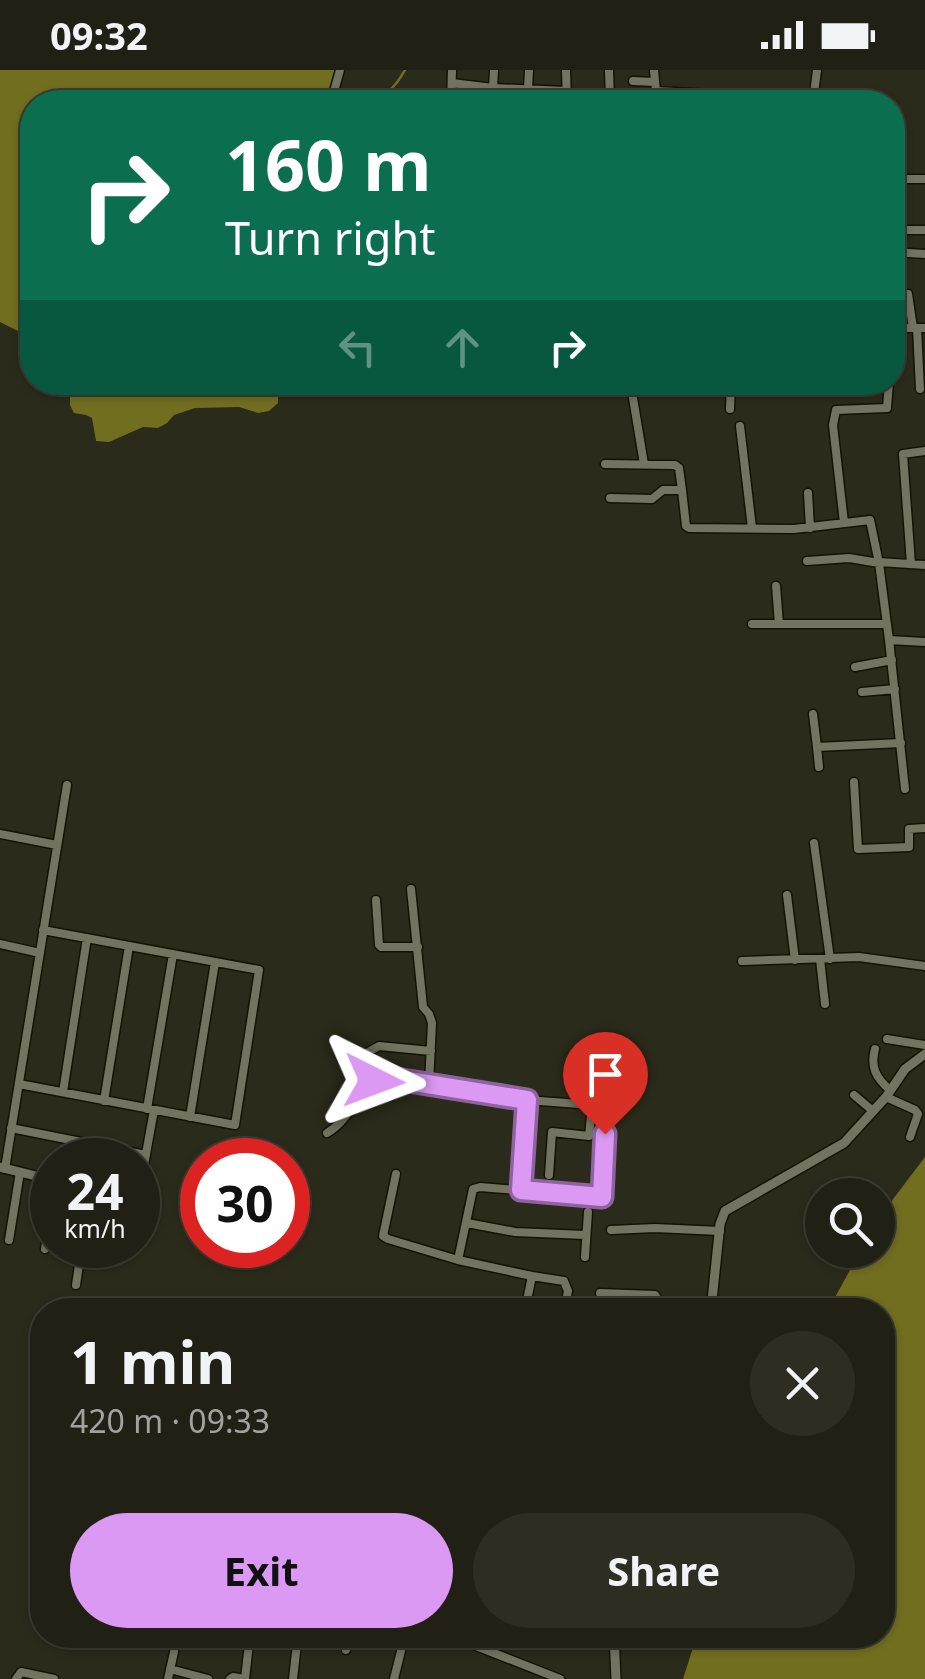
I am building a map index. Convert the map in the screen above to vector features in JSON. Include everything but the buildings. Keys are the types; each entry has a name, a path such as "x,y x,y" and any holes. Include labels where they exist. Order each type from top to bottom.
{"street":[{"path":"452,70 452,90"},
{"path":"493,88 494,70"},
{"path":"527,89 529,70"},
{"path":"654,70 656,90"},
{"path":"452,82 531,90"},
{"path":"633,82 655,82"},
{"path":"908,294 918,328 920,389"},
{"path":"632,395 644,464"},
{"path":"730,409 731,395"},
{"path":"844,523 834,413 888,408 888,395"},
{"path":"740,426 752,528"},
{"path":"911,564 902,454 925,450"},
{"path":"605,464 678,466 689,528 810,528 870,520 892,660 905,788"},
{"path":"610,498 652,499 663,490 682,490"},
{"path":"808,493 810,528"},
{"path":"807,561 849,558 925,566"},
{"path":"776,586 779,624"},
{"path":"752,624 887,624"},
{"path":"889,640 925,642"},
{"path":"855,666 892,660"},
{"path":"862,692 895,688"},
{"path":"813,714 819,767"},
{"path":"817,748 901,743"},
{"path":"854,782 858,849 909,846 908,829 925,828"},
{"path":"30,1174 2,1168 66,785"},
{"path":"0,834 57,845"},
{"path":"814,843 826,1004"},
{"path":"411,889 423,1007 432,1019 429,1084"},
{"path":"786,894 795,960"},
{"path":"376,900 379,945 418,947"},
{"path":"18,1084 235,1125 258,970 43,930"},
{"path":"62,1092 87,938"},
{"path":"0,944 40,952"},
{"path":"104,1100 129,946"},
{"path":"148,1138 172,954"},
{"path":"742,962 859,957 925,966"},
{"path":"190,1117 215,962"},
{"path":"887,1039 925,1045"},
{"path":"360,1056 379,1046 431,1051"},
{"path":"875,1048 874,1072 888,1093 918,1114 910,1137"},
{"path":"712,1298 725,1212 844,1143 905,1069 923,1058"},
{"path":"327,1133 374,1081 390,1078 527,1100 606,1106"},
{"path":"854,1095 874,1111"},
{"path":"521,1190 527,1100"},
{"path":"549,1175 552,1132 589,1136 592,1106"},
{"path":"11,1128 61,1138"},
{"path":"458,1260 473,1189 602,1197 605,1134"},
{"path":"8,1240 20,1172"},
{"path":"396,1174 382,1236 458,1260 564,1281 566,1298"},
{"path":"585,1258 588,1212"},
{"path":"467,1223 515,1232 585,1235"},
{"path":"611,1230 720,1231"},
{"path":"76,1285 79,1268"},
{"path":"527,1298 532,1276"},
{"path":"600,1293 656,1298"},
{"path":"230,1679 244,1679 248,1648"},
{"path":"293,1679 297,1648"},
{"path":"394,1679 401,1648"},
{"path":"481,1648 560,1679"},
{"path":"615,1648 616,1679"},
{"path":"168,1679 174,1652"},
{"path":"170,1668 208,1679"},
{"path":"16,1679 21,1672 54,1679"}],"shaded area":[{"path":"0,70 335,70 329,90 20,90 20,332 0,322"},
{"path":"278,395 278,403 269,411 258,413 239,407 195,408 174,415 158,428 143,427 109,442 96,441 92,418 74,413 70,396"},
{"path":"925,1157 925,1679 683,1679 693,1648 895,1648 895,1298 835,1298 851,1268 895,1268 895,1197"}],"waterway":[{"path":"389,90 405,70"}],"route":[{"path":"374,1081 390,1078 527,1100 521,1190 602,1197 605,1134"}]}
